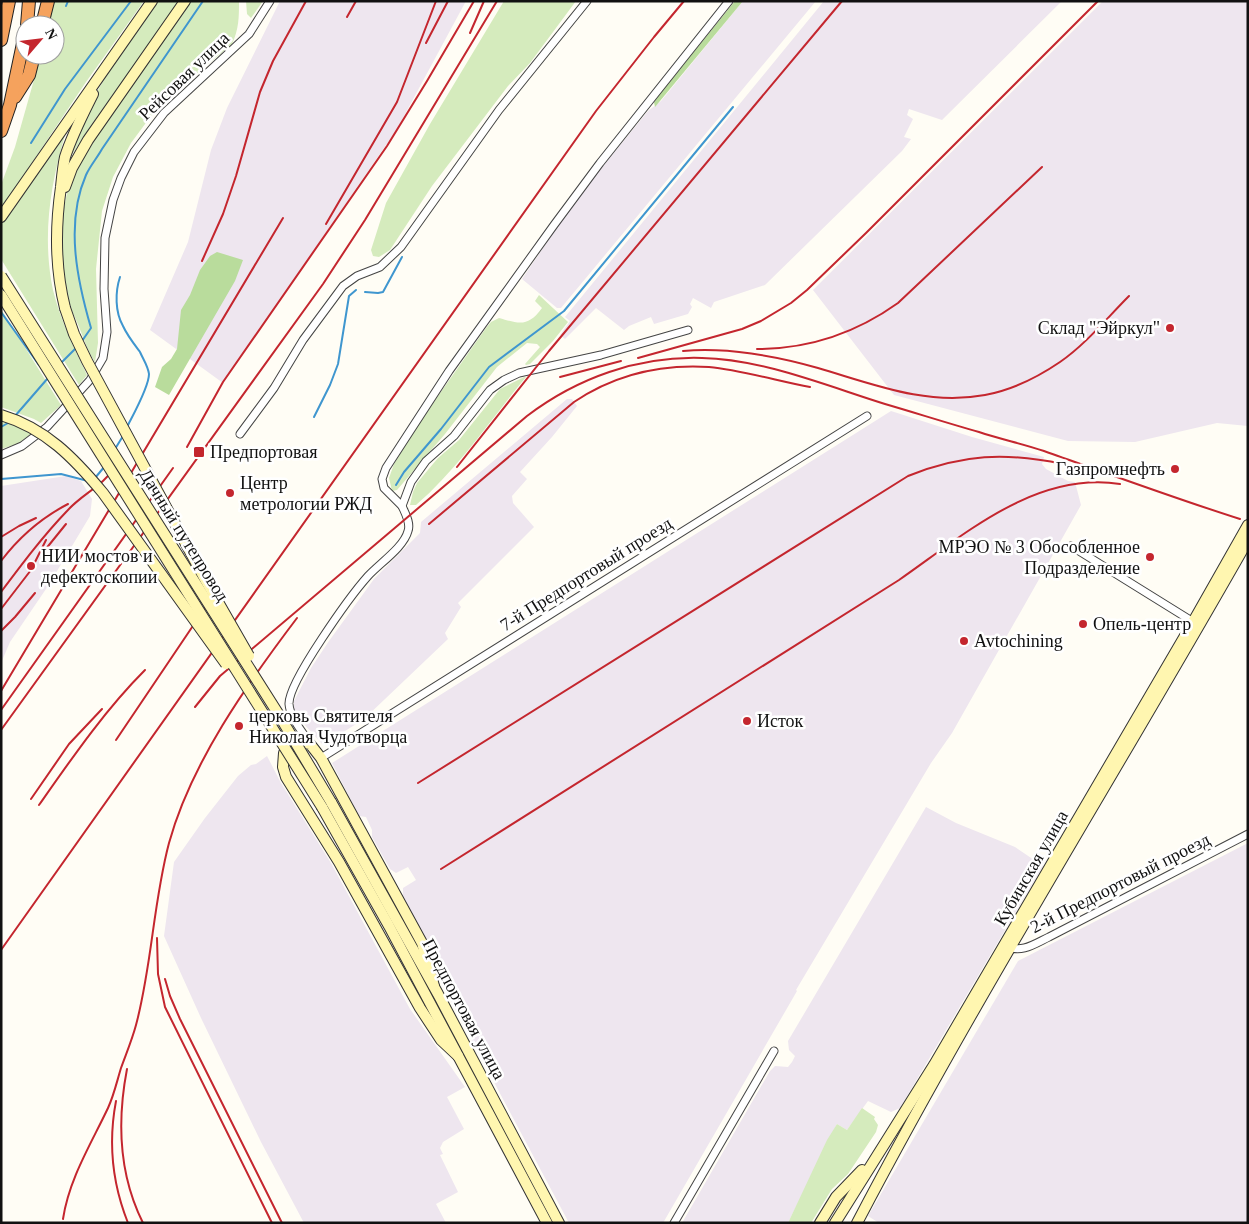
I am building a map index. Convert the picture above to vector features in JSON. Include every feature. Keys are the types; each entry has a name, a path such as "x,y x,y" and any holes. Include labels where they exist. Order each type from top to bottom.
{"highway":[{"path":"1,40 9,1"},
{"path":"27,15 29,1"},
{"path":"44,15 48,1"},
{"path":"1,131 10,105 18,65"},
{"path":"10,105 29,75 32,65"}],"main road":[{"path":"1,217 152,1"},
{"path":"58,207 72,168 88,140 185,1"},
{"path":"109,63 76,127 65,158 58,207 57,255 60,288 65,308 74,334 87,361 206,581 262,679 279,715"},
{"name":"Дачный путепровод","path":"1,276 279,715 332,815"},
{"name":"Дачный путепровод","path":"1,295 264,712 332,815"},
{"path":"1,414 23,422 44,434 83,468 103,493 250,699 264,712"},
{"name":"Кубинская улица","path":"1196,624 1248,525"},
{"name":"Кубинская улица","path":"857,1223 1008,946 1196,624 1248,540"},
{"path":"434,986 422,943 321,758 310,744 300,742 290,747 284,753 283,767 286,776 339,862 420,1008 441,1040 458,1056"},
{"name":"Предпортовая улица","path":"332,815 434,986 559,1223"},
{"name":"Предпортовая улица","path":"332,815 547,1223"},
{"name":"Кубинская улица","path":"835,1223 1008,946"},
{"path":"820,1223 836,1197 878,1152"}],"street":[{"name":"Рейсовая улица","path":"1,455 22,446 47,427 90,380 103,358 106,340 104,259 107,224 121,178 134,152 164,113 249,34 270,1"},
{"path":"240,434 274,388 304,340 344,286 357,276 380,267 401,247 499,110 587,1"},
{"path":"310,744 292,716 289,704 300,672 368,576 403,542 409,530 407,517 402,506 384,488 382,480 386,468 449,371 554,225 611,148 729,1"},
{"path":"402,506 411,482 426,461 454,436 490,390 504,380 519,373 601,355 688,330"},
{"name":"7-й Предпортовый проезд","path":"321,758 867,416"},
{"path":"1070,546 1196,624"},
{"name":"2-й Предпортовый проезд","path":"1008,946 1022,949 1049,937 1248,834"},
{"path":"674,1223 774,1051"}],"shaded area":[{"path":"280,1 466,1 397,129 223,383 150,330 188,242 211,150 227,108"},
{"path":"743,1 816,1 561,308 557,308 522,279 577,198 648,111 661,101"},
{"path":"824,1 1062,1 942,120 909,109 907,115 913,119 904,137 911,139 902,151 765,285 714,302 711,308 693,298 690,304 692,307 688,314 654,324 651,317 624,330 596,308 565,339 560,335 570,321 565,317"},
{"path":"1103,1 1248,1 1248,426 1217,423 1135,442 1068,441 894,395 813,290"},
{"path":"567,399 572,399 577,406 520,472 527,479 512,496 513,503 534,527 458,603 461,607 445,633 448,639 364,719 323,745 303,723 294,709 294,701 311,668 329,641 374,579 420,533 421,522"},
{"path":"891,411 972,437 1044,457 1042,464 1046,469 1068,481 1075,482 1081,505 952,733 931,763 796,990 663,1223 569,1223 437,975 428,944 403,900 403,888 416,880 408,867 396,873 390,869 372,837 372,830 366,817 359,816 332,763"},
{"name":"НИИ мостов и дефектоскопии","path":"66,476 81,481 92,499 90,516 48,586 10,642 1,663 1,486"},
{"path":"267,756 281,783 331,863 410,1009 465,1087 447,1097 464,1129 443,1142 440,1148 443,1154 440,1155 458,1192 436,1204 446,1223 304,1223 261,1142 164,936 174,862 238,776 251,765 256,764"},
{"path":"926,807 956,823 1015,847 1043,866 900,1108 891,1112 868,1101 847,1130 837,1124 788,1223 682,1223 770,1071 775,1066 788,1067 792,1062 795,1056 789,1050 788,1041"},
{"path":"1248,843 1248,1223 879,1223 868,1216 1018,961"}],"green space":[{"path":"54,1 144,1 86,82 1,209 1,185 15,147 38,65 65,65 65,15 50,15"},
{"path":"156,1 180,1 69,159 74,139 99,88 126,44"},
{"path":"190,1 239,1 239,18 236,33 232,44 176,91 151,116 131,143 113,177 102,211 96,269 98,343 95,362 86,345 64,288 60,242 67,195 76,166"},
{"path":"246,1 263,1 251,18 247,14"},
{"path":"504,1 576,1 530,63 508,86 432,186 390,250 379,257 373,256 371,250 386,203 430,124"},
{"path":"735,1 743,1 655,107 654,102 663,90"},
{"path":"63,135 65,135 55,173 49,212 48,251 53,290 59,312 87,375 79,385 1,259 1,223"},
{"path":"217,252 243,260 235,281 169,395 155,387 162,367 171,359 177,349 181,310 190,295 200,270 210,256"},
{"path":"539,295 568,322 553,341 530,364 525,364 540,347 537,344 527,343 497,367 445,434 397,490 392,491 389,478 394,464 419,423 486,328 491,322 499,318 513,322 528,321 542,308 535,301"},
{"path":"1,309 61,405 41,423 1,407"},
{"path":"526,377 474,443 432,491 416,505 410,505 417,483 438,458 459,440 500,389"},
{"path":"1,418 33,433 17,444 1,449"},
{"path":"862,1108 875,1117 874,1119 878,1125 876,1132 848,1174 832,1189 811,1223 788,1223 827,1140 837,1124 847,1130"}],"waterway":[{"path":"66,6 68,1"},
{"path":"31,143 65,89 131,1"},
{"path":"82,341 91,328 81,291 75,252 75,232 76,212 86,175 203,1"},
{"path":"396,485 404,472 441,429 489,367 564,311 733,107"},
{"path":"365,292 383,292 402,257"},
{"path":"120,277 117,289 118,315 126,333 147,365 149,374 144,393 127,427"},
{"path":"314,417 338,364 349,296 356,290"},
{"path":"1,312 39,365"},
{"path":"61,363 77,347"},
{"path":"15,416 48,378"},
{"path":"1,427 8,423"},
{"path":"115,449 123,436"},
{"path":"95,478 105,466"},
{"path":"1,479 61,474 88,481"}],"railway":[{"path":"202,261 223,214 260,92 273,61 306,1"},
{"path":"347,17 356,1"},
{"path":"326,224 397,102 436,1"},
{"path":"426,43 448,1"},
{"path":"187,447 223,382 387,146 474,1"},
{"path":"470,33 484,1"},
{"path":"1,730 323,284 365,220 497,1"},
{"path":"1,950 596,111 684,1"},
{"path":"457,467 549,351 842,1"},
{"path":"638,358 742,329 761,321 791,303 866,233 1098,1"},
{"path":"757,349 795,346 832,337 849,331 882,314 898,303 1042,167"},
{"path":"1,691 283,218"},
{"path":"683,351 734,351 769,356 900,392 921,396 963,398 1005,390 1043,373 1070,355 1129,296"},
{"path":"195,707 220,676 527,416 587,380 632,365 678,358 702,358 748,363 771,368 1044,451 1240,519"},
{"path":"560,377 621,361"},
{"path":"429,524 574,402 622,378 638,373 673,367 709,367 810,387"},
{"path":"418,783 908,476 947,463 984,457 1022,458 1063,464"},
{"path":"1,592 58,521 73,505 105,480 115,467"},
{"path":"1,710 173,468"},
{"path":"441,869 899,580 975,526 1002,510 1030,497 1059,487 1089,483 1120,484"},
{"path":"1,561 32,528 68,504"},
{"path":"1,537 36,518"},
{"path":"45,550 66,524"},
{"path":"1,609 31,570 46,540"},
{"path":"1,631 35,593"},
{"path":"116,740 207,605"},
{"path":"63,1219 75,1176 110,1103 134,1031 146,980 159,888 169,843 179,813 191,783 222,725 297,618"},
{"path":"39,805 76,752 130,685 145,670"},
{"path":"31,799 69,744 102,709"},
{"path":"157,938 158,974 165,1007 272,1223"},
{"path":"165,979 180,1019 282,1223"},
{"path":"127,1069 122,1108 122,1147 129,1186 143,1223"},
{"path":"116,1101 112,1132 113,1163 118,1193 128,1223"}],"place":[{"name":"Склад \"Эйркул\"","path":"1170,328"},
{"name":"Предпортовая","path":"199,452"},
{"name":"Газпромнефть","path":"1175,469"},
{"name":"Центр метрологии РЖД","path":"230,493"},
{"name":"МРЭО № 3 Обособленное Подразделение","path":"1150,557"},
{"name":"НИИ мостов и дефектоскопии","path":"31,566"},
{"name":"Опель-центр","path":"1083,624"},
{"name":"Avtochining","path":"964,641"},
{"name":"Исток","path":"747,721"},
{"name":"церковь Святителя Николая Чудотворца","path":"239,726"}]}
